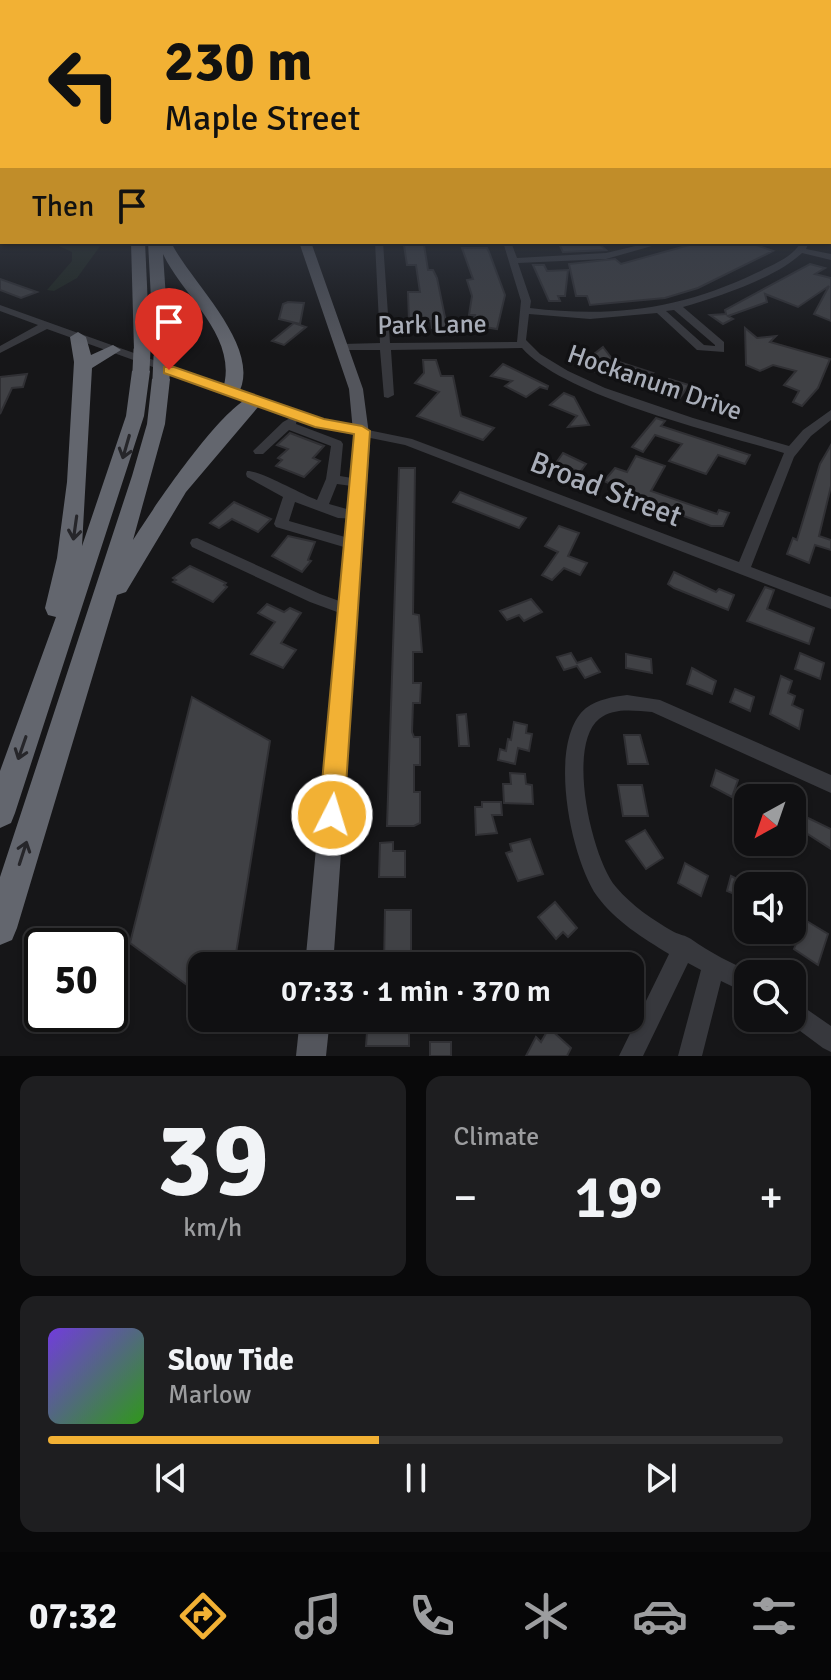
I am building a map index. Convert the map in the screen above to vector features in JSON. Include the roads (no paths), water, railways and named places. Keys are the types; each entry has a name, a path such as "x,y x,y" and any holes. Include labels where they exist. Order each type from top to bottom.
{"highway":[{"path":"0,813 121,465 151,364 139,249"},
{"path":"0,928 151,443 155,249"},
{"path":"168,249 181,274 223,326 235,377 231,392"},
{"path":"45,684 49,637 75,525 83,366 78,337"},
{"path":"83,366 113,350"},
{"path":"96,625 164,510 255,400"}],"main road":[{"path":"308,249 356,389 362,431 320,952"},
{"path":"311,1056 314,1032"}],"street":[{"path":"379,249 388,395"},
{"path":"509,249 524,295 526,311 520,333 523,345"},
{"path":"512,261 606,256 633,249"},
{"path":"526,311 588,316 678,308 725,293 798,249"},
{"path":"811,249 831,257"},
{"name":"Broad Street","path":"0,308 298,416 337,428 414,444 831,603"},
{"path":"660,311 704,350 720,350 720,344 678,308"},
{"path":"0,350 46,325"},
{"name":"Park Lane","path":"342,347 523,345"},
{"name":"Hockanum Drive","path":"523,345 542,364 575,381 792,451"},
{"path":"743,569 792,451 831,414"},
{"path":"259,451 298,416"},
{"path":"287,425 337,444 333,479 321,507"},
{"path":"330,441 337,428"},
{"path":"252,474 290,495 356,516"},
{"path":"333,479 359,483"},
{"path":"290,495 281,524 354,545"},
{"path":"197,543 315,598 348,610"},
{"path":"734,975 626,911 609,894 593,869 582,832 573,760 576,738 588,719 615,705 654,705 831,784"},
{"path":"631,1056 684,947"},
{"path":"690,1056 714,964"},
{"path":"806,1021 831,1040"}]}
